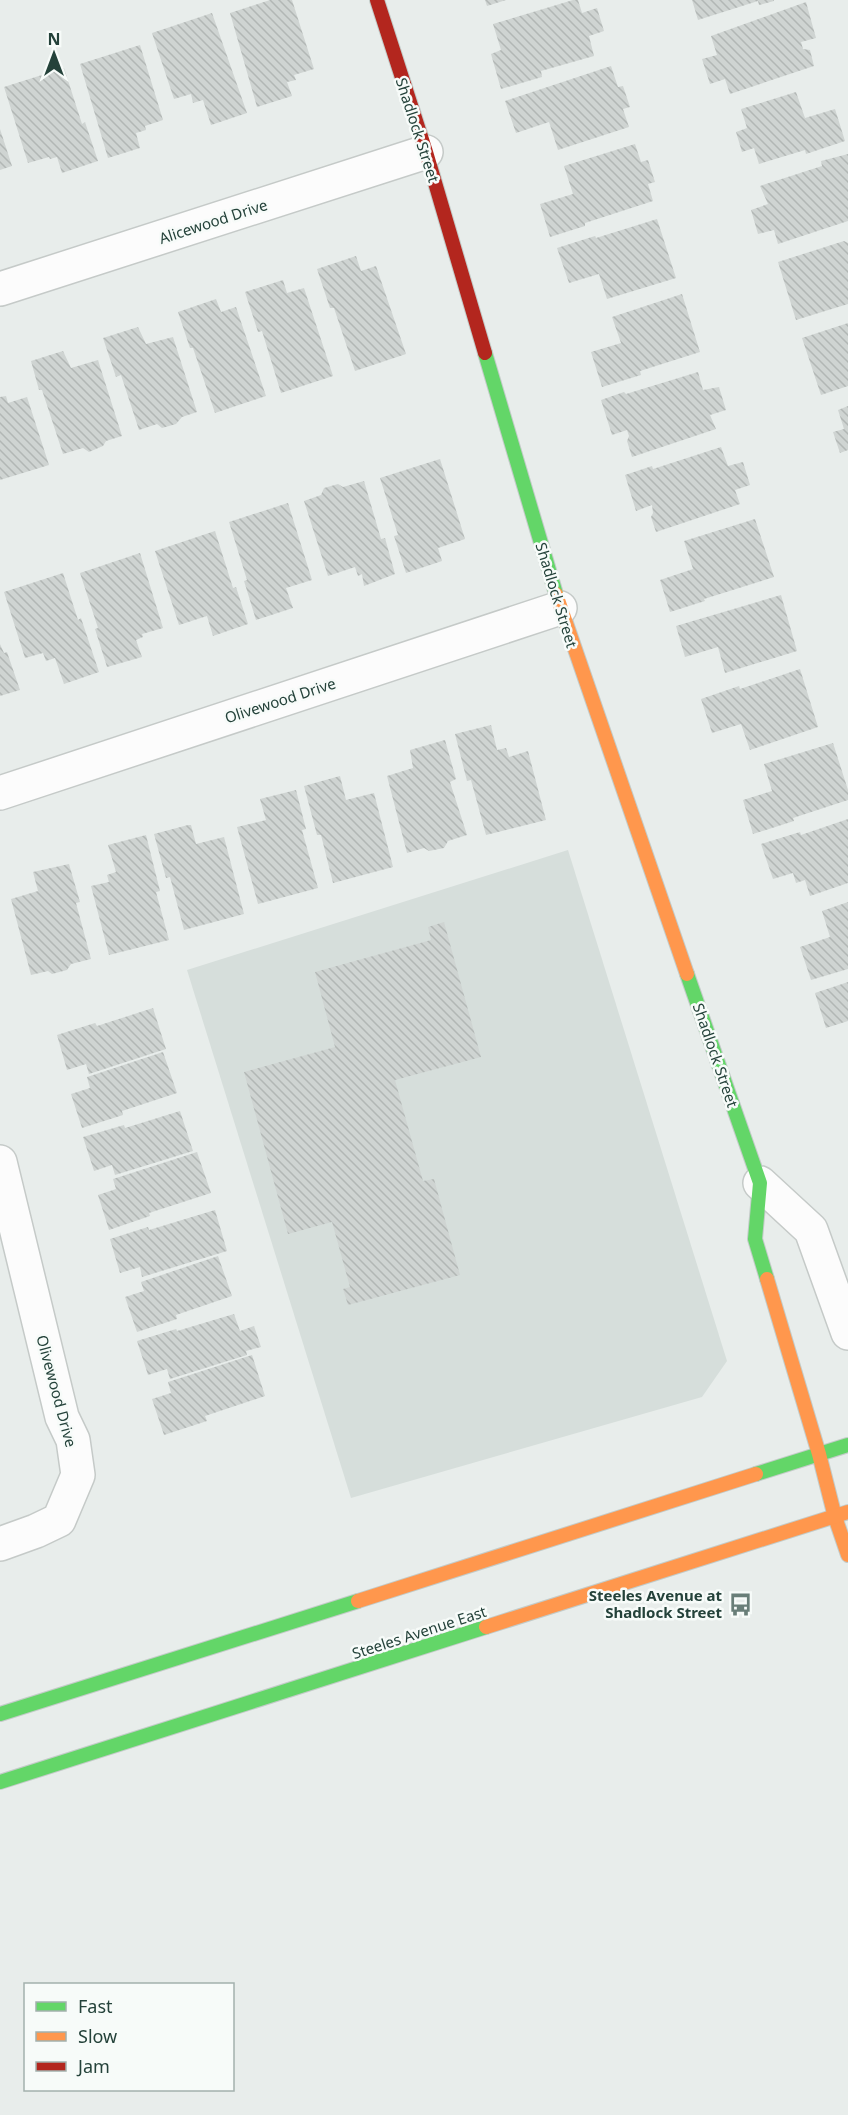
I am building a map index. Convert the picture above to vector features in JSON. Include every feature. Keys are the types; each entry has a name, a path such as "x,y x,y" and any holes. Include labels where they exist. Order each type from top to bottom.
{"main road":[{"name":"Shadlock Street","path":"377,0 426,152 560,608 760,1183 755,1239 819,1454 842,1515 848,1555"},
{"path":"0,1714 848,1445"},
{"name":"Steeles Avenue East","path":"0,1782 842,1515"}],"street":[{"name":"Alicewood Drive","path":"0,289 426,152"},
{"name":"Olivewood Drive","path":"0,793 560,608"},
{"name":"Olivewood Drive","path":"0,1162 62,1417 73,1440 78,1475 59,1520 0,1544"},
{"name":"Shadlock Street","path":"760,1183 811,1230 848,1333"}],"shaded area":[{"path":"568,850 727,1361 702,1397 351,1498 187,970"}],"building":[{"path":"270,0 292,0 314,69 294,75 296,80 287,82 292,96 257,107 230,13"},
{"path":"485,0 506,0 487,6"},
{"path":"578,0 582,13 597,8 604,31 589,36 594,56 541,71 542,77 501,89 491,54 501,50 493,24"},
{"path":"692,0 774,1 759,5 758,1 698,20"},
{"path":"806,2 816,38 801,42 803,49 810,50 814,66 730,94 725,79 710,84 702,59 717,55 711,36"},
{"path":"212,13 247,113 211,125 203,100 193,103 191,94 174,99 152,33"},
{"path":"140,45 163,120 145,126 146,130 136,133 140,148 108,158 80,64"},
{"path":"611,66 618,87 623,86 630,107 623,109 629,127 558,150 549,122 516,133 505,101"},
{"path":"64,68 82,124 85,122 98,161 62,173 57,157 28,163 4,87"},
{"path":"796,92 805,118 835,109 845,141 806,154 805,150 759,164 754,148 742,152 736,132 747,128 741,109"},
{"path":"0,129 12,166 0,170"},
{"path":"635,144 641,162 648,160 655,182 648,184 653,201 550,237 540,204 573,194 564,166"},
{"path":"848,154 848,221 778,244 774,230 758,234 751,210 768,204 760,186 822,166 821,161"},
{"path":"657,219 676,278 607,299 599,274 569,283 557,248"},
{"path":"844,241 848,243 848,304 796,320 778,262"},
{"path":"356,256 361,271 376,266 406,354 355,371 334,308 330,308 317,269"},
{"path":"283,280 287,293 304,288 333,376 281,393 262,331 258,332 245,292"},
{"path":"682,294 700,352 640,371 641,375 602,387 591,352 621,343 612,317"},
{"path":"216,299 221,312 236,307 266,396 215,413 178,312"},
{"path":"848,323 848,386 821,395 802,338"},
{"path":"138,327 146,344 173,337 197,412 182,417 176,424 162,428 157,424 139,430 121,375 116,377 103,338"},
{"path":"63,351 71,368 98,360 122,436 106,441 103,446 89,452 83,448 63,454 42,390 39,390 31,361"},
{"path":"698,372 703,390 719,387 726,410 710,415 716,429 632,457 627,441 629,436 627,430 612,435 601,400"},
{"path":"6,396 8,403 27,397 49,465 0,480 0,397"},
{"path":"848,406 848,450 840,453 833,432 844,429 838,410"},
{"path":"721,447 728,466 743,462 750,485 735,490 740,504 656,532 651,517 652,505 636,511 625,475 652,466 653,469"},
{"path":"440,459 465,539 438,548 442,561 406,573 394,536 398,535 380,478"},
{"path":"364,481 381,539 385,538 395,574 364,586 362,574 358,576 355,567 328,576 304,501 321,495 324,488 338,484 343,487"},
{"path":"288,503 312,580 286,588 293,608 256,620 244,581 247,580 229,522"},
{"path":"755,519 774,577 670,612 660,580 693,569 684,541"},
{"path":"215,531 233,588 236,587 248,624 213,636 207,616 179,625 155,551"},
{"path":"140,553 163,628 142,634 143,637 136,640 142,657 107,667 95,629 98,628 80,573"},
{"path":"63,573 78,620 81,618 99,672 64,684 55,658 46,661 43,653 25,658 4,592"},
{"path":"781,595 797,651 725,673 718,647 685,657 676,626"},
{"path":"0,644 4,653 7,652 20,690 0,696"},
{"path":"800,669 818,727 750,750 741,724 712,733 701,699"},
{"path":"491,725 497,750 506,748 509,757 528,751 546,820 486,835 471,780 467,781 455,734"},
{"path":"445,740 456,779 450,782 467,835 448,841 444,848 429,851 424,848 407,853 387,776 413,768 410,750"},
{"path":"833,743 848,790 848,800 753,834 743,800 772,791 764,764"},
{"path":"340,776 346,800 374,793 393,867 333,883 321,835 317,835 304,786"},
{"path":"296,790 306,829 302,830 318,888 258,904 237,827 266,820 260,799"},
{"path":"848,819 848,883 810,896 805,880 796,883 793,873 773,879 761,844 800,832 801,835"},
{"path":"191,825 196,844 224,837 244,914 184,930 170,877 166,878 154,834"},
{"path":"146,835 160,891 156,892 169,940 109,955 91,886 109,882 107,875 116,872 108,845"},
{"path":"69,864 80,902 76,903 91,959 71,964 67,970 52,974 48,971 31,975 11,899 38,891 33,872"},
{"path":"848,902 848,969 811,980 800,947 830,937 822,911"},
{"path":"444,922 481,1057 395,1080 423,1181 434,1179 460,1275 348,1305 343,1289 350,1287 332,1222 288,1234 244,1072 335,1047 315,972 431,940 428,927"},
{"path":"848,982 848,1021 826,1028 815,993"},
{"path":"153,1008 166,1049 89,1074 86,1064 67,1070 57,1035 95,1023 97,1026"},
{"path":"163,1052 177,1093 122,1111 123,1115 82,1128 71,1094 90,1088 87,1077"},
{"path":"180,1111 193,1151 115,1175 112,1165 94,1171 83,1137 124,1125 125,1128"},
{"path":"197,1152 211,1193 149,1213 150,1216 109,1230 98,1195 116,1189 113,1179"},
{"path":"215,1210 227,1251 142,1277 140,1267 120,1273 110,1239"},
{"path":"218,1256 232,1296 176,1315 177,1319 137,1332 125,1297 144,1291 141,1282"},
{"path":"234,1314 240,1331 254,1326 261,1347 246,1351 247,1355 170,1379 167,1369 148,1375 137,1341"},
{"path":"252,1355 265,1396 205,1416 207,1421 164,1435 152,1399 171,1393 168,1382"}],"traffic: fast":[{"path":"485,353 556,594"},
{"path":"687,974 760,1183 755,1239 767,1279"},
{"path":"756,1474 848,1445"},
{"path":"0,1714 358,1601"},
{"path":"0,1782 486,1627"}],"traffic: slow":[{"path":"556,594 687,974"},
{"path":"767,1279 848,1555"},
{"path":"358,1601 756,1474"},
{"path":"486,1627 848,1512"}],"traffic: jam":[{"path":"377,0 426,152 485,353"}],"place":[{"name":"Steeles Avenue at Shadlock Street","path":"740,1604"}]}
